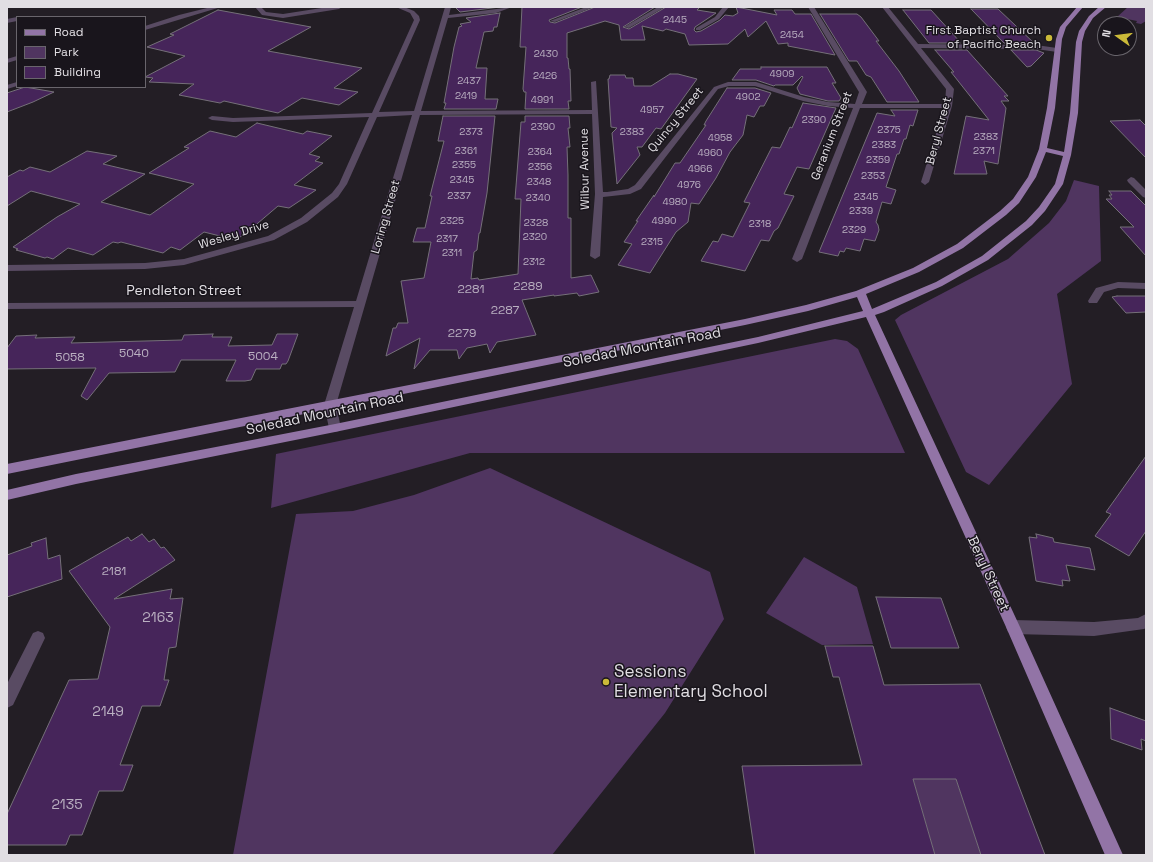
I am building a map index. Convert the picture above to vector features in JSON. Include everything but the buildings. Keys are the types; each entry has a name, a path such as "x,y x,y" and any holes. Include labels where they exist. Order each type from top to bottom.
{"main road":[{"name":"Soledad Mountain Road","path":"7,495 758,340 880,310 939,284 985,258 1029,223 1042,209 1059,184 1067,155 1074,113 1068,52 1063,27 1072,14 1080,7"},
{"name":"Soledad Mountain Road","path":"7,469 80,453 330,405 605,348 745,322 808,308 860,293 916,270 960,246 1003,213 1016,201 1032,177 1043,149 1051,108 1068,52 1091,17 1103,7"},
{"path":"1043,149 1067,155"},
{"name":"Beryl Street","path":"860,293 1013,627 1114,855"}],"street":[{"path":"146,28 181,16 218,7"},
{"path":"258,7 264,14 283,16 339,7"},
{"name":"Wesley Drive","path":"7,268 144,266 184,262 271,238 304,220 335,195 343,184 417,20 416,16 412,12 399,7"},
{"name":"Loring Street","path":"335,428 330,405 448,7"},
{"path":"445,17 496,11 509,7"},
{"path":"553,21 591,7"},
{"path":"627,27 662,7"},
{"path":"698,29 717,18 726,7"},
{"name":"Geranium Street","path":"797,259 863,92 811,7"},
{"name":"Beryl Street","path":"885,7 950,89 948,106 925,182"},
{"path":"915,46 1036,47 1068,52"},
{"name":"Wilbur Avenue","path":"594,82 599,194 595,256"},
{"name":"Quincy Street","path":"599,194 607,195 630,191 638,187 716,88 728,84 756,84 803,99 828,104 858,106 948,106"},
{"path":"212,118 233,120 417,112 595,112"},
{"path":"1131,180 1146,195"},
{"path":"1093,301 1100,290 1118,286 1146,286"},
{"name":"Pendleton Street","path":"7,306 360,304"},
{"path":"1013,627 1094,629 1139,624 1146,621"},
{"path":"7,700 38,638"}],"green space":[{"path":"1128,7 1146,7 1146,21 1141,24 1137,23 1137,16 1118,16"},
{"path":"1074,180 1099,186 1101,261 1057,294 1072,384 989,485 966,472 895,320 901,315 1008,259 1049,223 1066,201"},
{"path":"835,339 847,341 858,349 905,453 470,453 271,508 276,454"},
{"path":"490,468 710,572 724,619 665,713 552,855 233,855 296,514 353,511 414,495"},
{"path":"804,557 857,587 873,644 822,645 766,613"},
{"path":"913,779 956,779 981,855 935,855"}],"place":[{"name":"First Baptist Church of Pacific Beach","path":"1049,38"},
{"name":"Sessions Elementary School","path":"606,682"}]}
